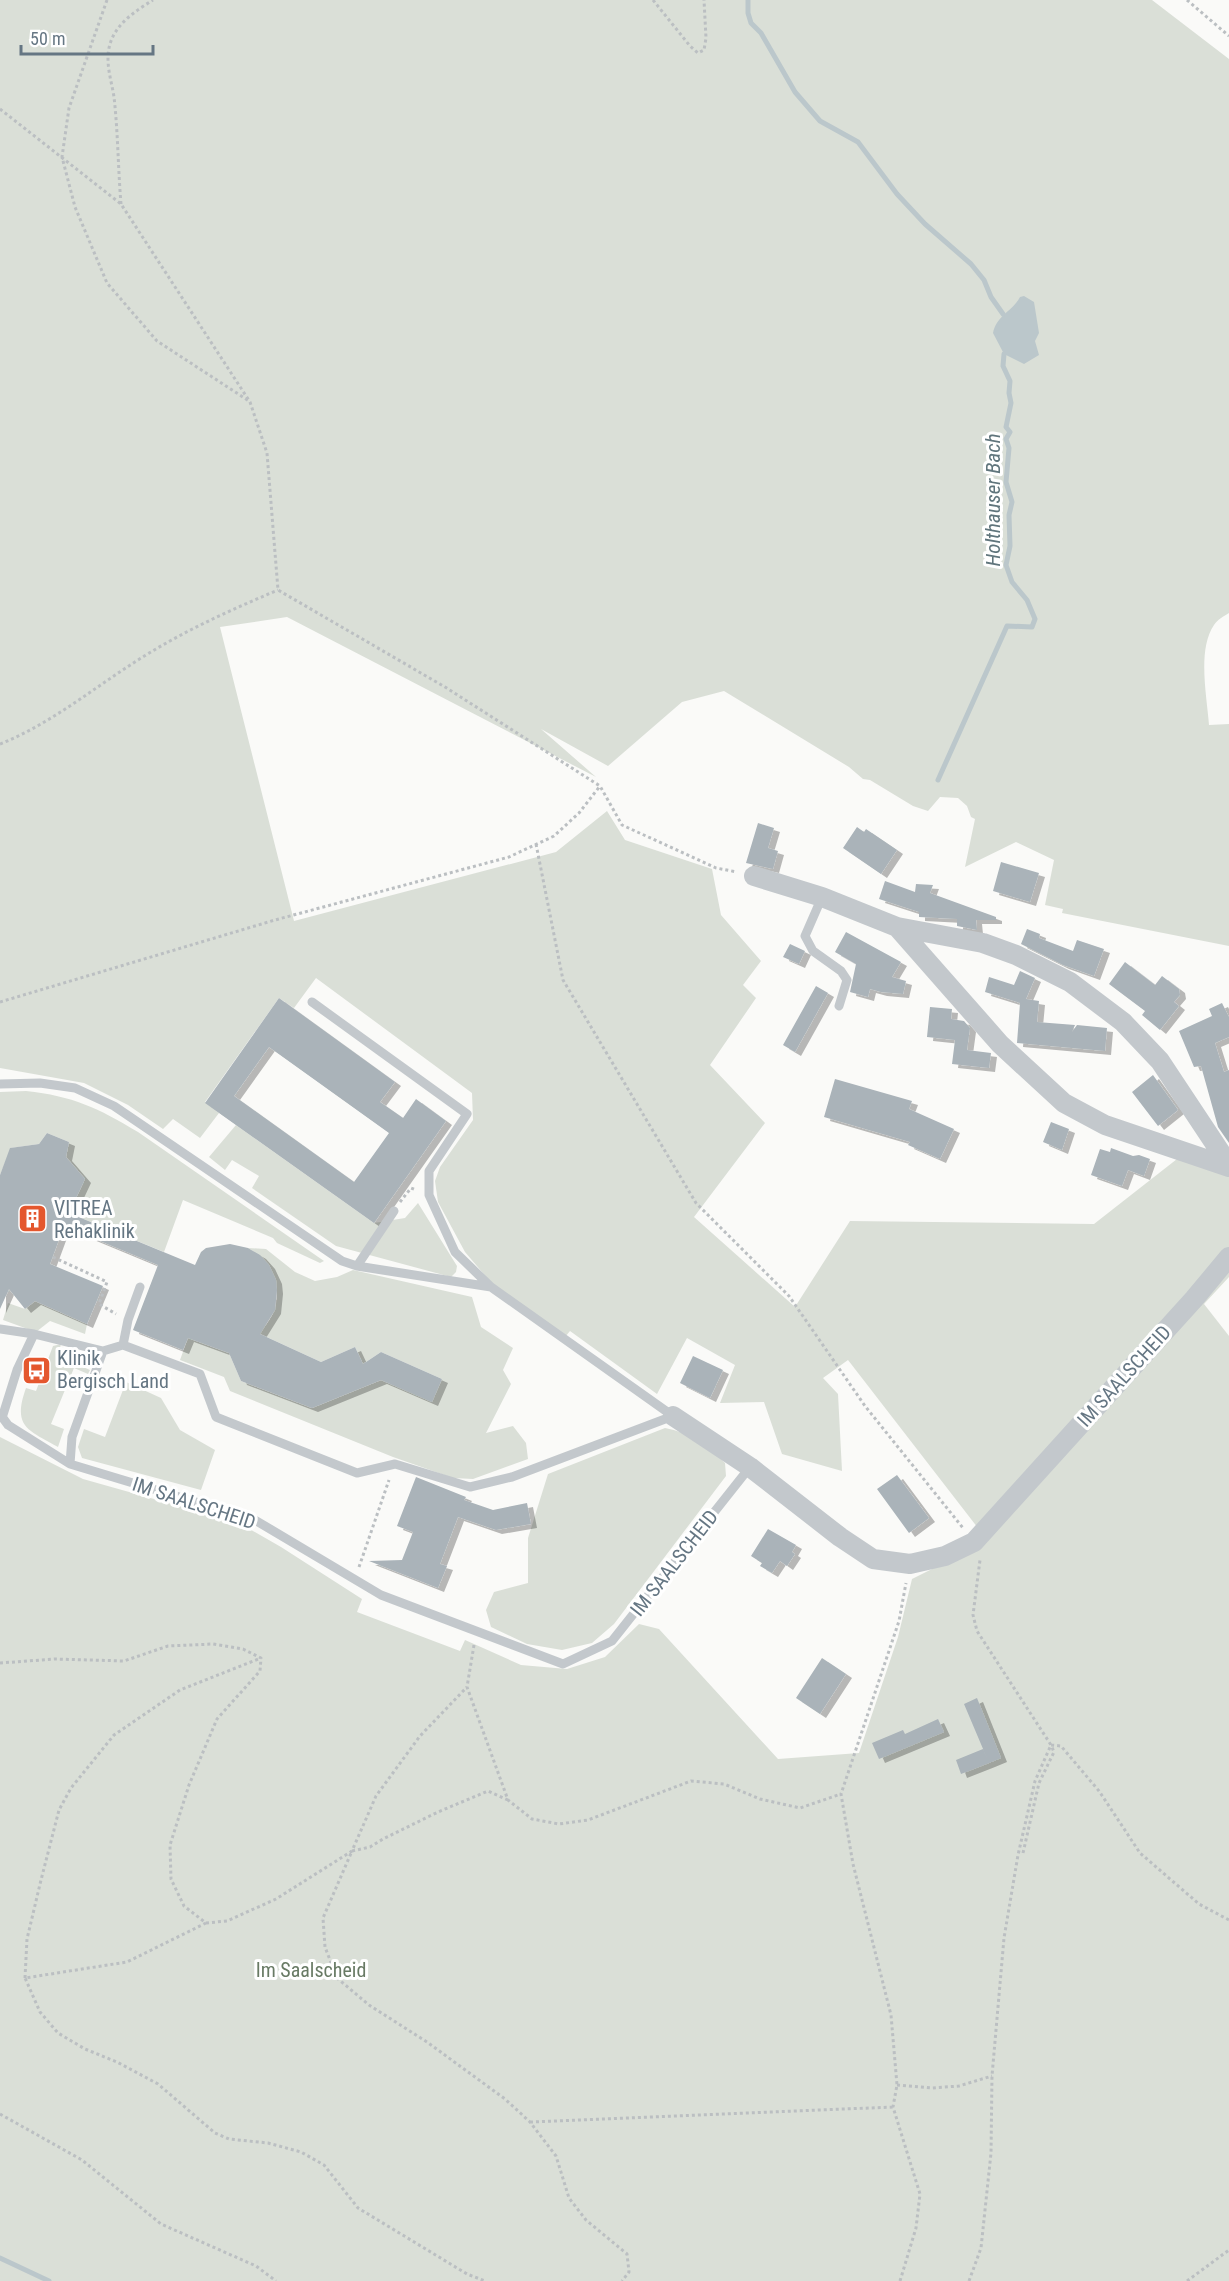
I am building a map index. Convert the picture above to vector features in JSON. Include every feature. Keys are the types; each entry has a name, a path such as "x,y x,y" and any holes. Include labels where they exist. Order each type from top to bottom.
{"street":[{"path":"754,876 822,897 897,927 983,943 1016,955 1070,982 1123,1022 1160,1060 1229,1166"},
{"path":"897,927 1000,1044 1064,1103 1105,1125 1229,1166"},
{"name":"IM SAALSCHEID","path":"673,1416 750,1467 840,1537 873,1559 910,1564 945,1556 974,1542 1194,1299 1229,1257"}],"lane":[{"path":"822,897 806,936 813,951 841,971 847,980 839,1006"},
{"name":"IM SAALSCHEID","path":"312,1002 467,1114 429,1171 429,1195 455,1252 491,1287 673,1416"},
{"path":"0,1084 40,1083 75,1088 114,1106 342,1261 357,1266 491,1287"},
{"path":"357,1266 393,1211"},
{"path":"123,1345 128,1320 140,1287"},
{"path":"0,1329 34,1334 103,1351 123,1345 200,1374 216,1417 357,1473 395,1464 470,1487 512,1478 673,1416"},
{"name":"IM SAALSCHEID","path":"34,1334 17,1370 1,1416 8,1425 70,1464 255,1520 381,1595 564,1664 612,1641 750,1467"},
{"path":"70,1464 72,1437 103,1351"}],"path":[{"path":"107,0 69,108 62,157 75,207 107,283 157,341 250,402"},
{"path":"121,204 114,97 108,55 111,41 120,26 137,9 153,0"},
{"path":"653,0 698,53 704,50 706,38 704,0"},
{"path":"1187,0 1229,36"},
{"path":"0,109 121,204 250,402 267,453 279,590"},
{"path":"0,744 24,735 147,654 228,611 279,590"},
{"path":"279,590 445,687 600,786 622,825 677,848 716,868 754,876"},
{"path":"0,1002 275,920 509,857 554,836 579,813 600,786"},
{"path":"536,844 563,980 696,1203 789,1296 865,1406 974,1542 981,1555 973,1615 977,1631 1054,1752 1040,1783 1023,1853"},
{"path":"53,1257 107,1282 99,1304 128,1320"},
{"path":"355,1579 384,1494"},
{"path":"900,2281 916,2228 920,2194 893,2107 897,2085 891,2015 853,1864 841,1794 899,1621 910,1564"},
{"path":"476,1631 467,1687 508,1800"},
{"path":"0,1663 55,1659 124,1661 168,1646 213,1644 243,1649 261,1658"},
{"path":"206,1923 184,1906 171,1879 170,1845 189,1785 217,1719 260,1671 261,1658"},
{"path":"261,1658 180,1690 114,1735 71,1788 59,1810 41,1880 27,1939 25,1978 40,2012 57,2033 158,2084 216,2133 229,2139 268,2144 301,2152 324,2165 358,2208 467,2274 484,2281"},
{"path":"467,1687 420,1736 376,1796 322,1918 325,1947 337,1978 369,2005 427,2042 505,2099 530,2122 556,2156 569,2198 586,2220 627,2254 629,2272 622,2281"},
{"path":"1051,1745 1061,1746 1099,1791 1140,1853 1199,1904 1229,1920"},
{"path":"969,2281 981,2248 992,2153 992,2076 1004,1938 1018,1855 1035,1781 1051,1745"},
{"path":"25,1978 127,1962 206,1923 227,1922 276,1899 352,1851 370,1847 428,1816 488,1791 508,1800 532,1819 559,1824 588,1820 691,1781 724,1784 760,1799 800,1808 841,1794"},
{"path":"897,2085 932,2088 959,2086 992,2076"},
{"path":"530,2122 893,2107"},
{"path":"0,2114 82,2160 161,2224 256,2266 276,2281"},
{"path":"1187,2281 1229,2250"}],"green space":[{"name":"Im Saalscheid","path":"0,0 1152,0 1229,59 1229,613 1215,623 1209,635 1204,674 1209,725 1229,724 1229,946 1062,913 1063,909 1045,905 1054,860 1016,842 965,867 975,819 971,817 967,806 958,798 940,797 928,811 913,806 870,780 863,779 849,767 724,691 682,702 608,766 541,729 596,777 287,617 220,627 294,921 556,852 607,811 625,840 712,869 721,915 761,961 743,985 756,998 710,1065 765,1123 694,1217 795,1307 850,1221 1094,1224 1177,1159 1229,1173 1229,1277 1204,1304 1229,1336 1229,2281 0,2281 0,1437 83,1479 239,1523 362,1599 357,1612 460,1651 465,1640 521,1665 567,1669 605,1657 639,1624 659,1629 778,1759 859,1753 898,1637 912,1579 988,1541 848,1360 823,1378 838,1394 842,1471 782,1454 764,1402 720,1403 735,1365 687,1338 657,1394 570,1331 565,1337 494,1286 465,1252 438,1202 435,1181 440,1167 473,1120 472,1093 316,978 294,1008 279,998 205,1102 219,1113 200,1138 173,1119 163,1129 128,1105 84,1083 0,1068"},
{"path":"26,1091 58,1096 85,1104 124,1124 324,1261 320,1263 277,1243 273,1238 183,1200 164,1252 69,1213 85,1179 66,1157 69,1142 47,1133 39,1144 11,1148 0,1175 0,1092"},
{"path":"236,1125 374,1223 405,1218 418,1203 457,1266 456,1272 451,1277 336,1246 252,1188 259,1176 232,1160 225,1170 209,1157"},
{"path":"248,1248 266,1249 295,1272 315,1281 337,1277 353,1270 472,1297 481,1327 513,1348 503,1370 511,1384 486,1433 513,1426 526,1443 528,1459 473,1479 453,1478 393,1457 230,1391 224,1377 180,1360 188,1338 229,1353 241,1381 312,1408 381,1380 432,1401 442,1379 381,1352 363,1364 355,1347 321,1362 258,1333 268,1323 274,1312 277,1288 268,1265"},
{"path":"35,1301 87,1324 85,1334 50,1321 36,1332 3,1320 8,1303 25,1309"},
{"path":"61,1344 58,1356 90,1370 88,1374 74,1368 51,1424 64,1429 58,1447 31,1431 22,1419 21,1411 26,1388 36,1391 53,1346"},
{"path":"126,1382 161,1398 180,1430 215,1450 201,1490 82,1458 78,1447 84,1429 105,1437"},
{"path":"665,1428 690,1436 712,1451 725,1463 726,1476 614,1624 592,1643 562,1650 527,1644 491,1627 486,1610 494,1592 528,1583 528,1538 548,1474"}],"shaded area":[{"path":"1024,296 1034,302 1039,333 1035,341 1039,355 1024,364 1004,354 993,333 1001,318 1020,297"}],"building":[{"path":"758,823 774,828 768,848 778,851 773,869 746,863"},
{"path":"857,827 864,832 866,829 897,850 881,874 843,848"},
{"path":"1001,862 1039,873 1030,902 993,891"},
{"path":"885,881 915,892 916,884 933,885 930,893 996,917 996,920 976,920 977,930 957,926 957,919 919,917 919,912 879,899"},
{"path":"1027,929 1040,934 1039,938 1073,951 1077,940 1104,949 1094,976 1063,965 1021,944"},
{"path":"846,932 901,962 892,977 906,981 903,994 870,989 868,997 850,992 856,964 835,952"},
{"path":"790,944 805,951 799,964 783,957"},
{"path":"1125,962 1155,985 1162,976 1179,989 1180,995 1174,1002 1179,1006 1160,1030 1142,1015 1145,1011 1109,984"},
{"path":"1020,971 1035,978 1026,999 1039,1001 1037,1022 1075,1025 1072,1032 1077,1025 1107,1028 1105,1051 1017,1043 1020,1003 985,992 989,977 1014,985"},
{"path":"816,986 828,993 795,1052 783,1045"},
{"path":"279,998 395,1082 380,1102 403,1118 416,1099 446,1121 374,1223 205,1103","holes":["269,1047 389,1133 354,1182 234,1096"]},
{"path":"1222,1003 1229,1017 1229,1037 1215,1043 1224,1072 1229,1070 1229,1143 1218,1127 1201,1066 1194,1067 1179,1031 1212,1016 1209,1009"},
{"path":"930,1007 952,1009 951,1019 964,1021 970,1028 967,1050 991,1053 989,1068 952,1064 955,1040 927,1037"},
{"path":"1153,1075 1178,1110 1158,1126 1132,1092"},
{"path":"835,1079 912,1101 909,1109 954,1129 940,1159 908,1145 910,1142 824,1117"},
{"path":"1051,1122 1069,1129 1062,1150 1043,1142"},
{"path":"47,1133 69,1142 66,1157 85,1179 69,1213 195,1265 201,1252 206,1248 230,1244 248,1248 260,1255 269,1265 276,1280 275,1310 260,1334 321,1362 355,1347 363,1364 381,1352 442,1379 432,1402 381,1380 312,1408 241,1381 229,1353 188,1338 183,1350 133,1330 158,1265 64,1226 50,1264 103,1286 87,1324 35,1301 25,1309 9,1289 0,1309 0,1175 10,1148 39,1144"},
{"path":"1111,1148 1150,1159 1144,1176 1128,1170 1122,1186 1091,1175 1100,1149 1110,1152"},
{"path":"693,1356 723,1370 710,1398 680,1383"},
{"path":"897,1475 929,1518 909,1533 877,1489"},
{"path":"416,1477 466,1497 464,1500 493,1510 527,1503 531,1524 496,1530 458,1517 440,1564 447,1566 438,1588 369,1561 402,1560 413,1532 397,1526"},
{"path":"768,1529 796,1545 792,1552 795,1554 787,1566 780,1561 772,1573 760,1566 762,1563 751,1556"},
{"path":"822,1658 846,1674 820,1714 796,1698"},
{"path":"977,1698 1001,1758 989,1763 964,1704"},
{"path":"938,1719 944,1732 879,1759 872,1743 903,1730 905,1734"},
{"path":"983,1749 989,1763 961,1774 956,1760"}],"waterway":[{"name":"Holthauser Bach","path":"748,0 751,23 761,33 795,92 820,121 858,142 897,194 925,224 971,264 984,280 991,297 1003,314"},
{"name":"Holthauser Bach","path":"938,780 1007,626 1032,627 1035,619 1027,600 1012,582 1006,565 1010,546 1009,515 1012,502 1006,482 1009,448 1006,439 1010,432 1006,427 1011,403 1010,381 1003,366 1004,354"},
{"path":"0,2258 49,2281"}],"place":[{"name":"VITREA Rehaklinik","path":"33,1219"},
{"name":"Klinik Bergisch Land","path":"36,1370"}]}
